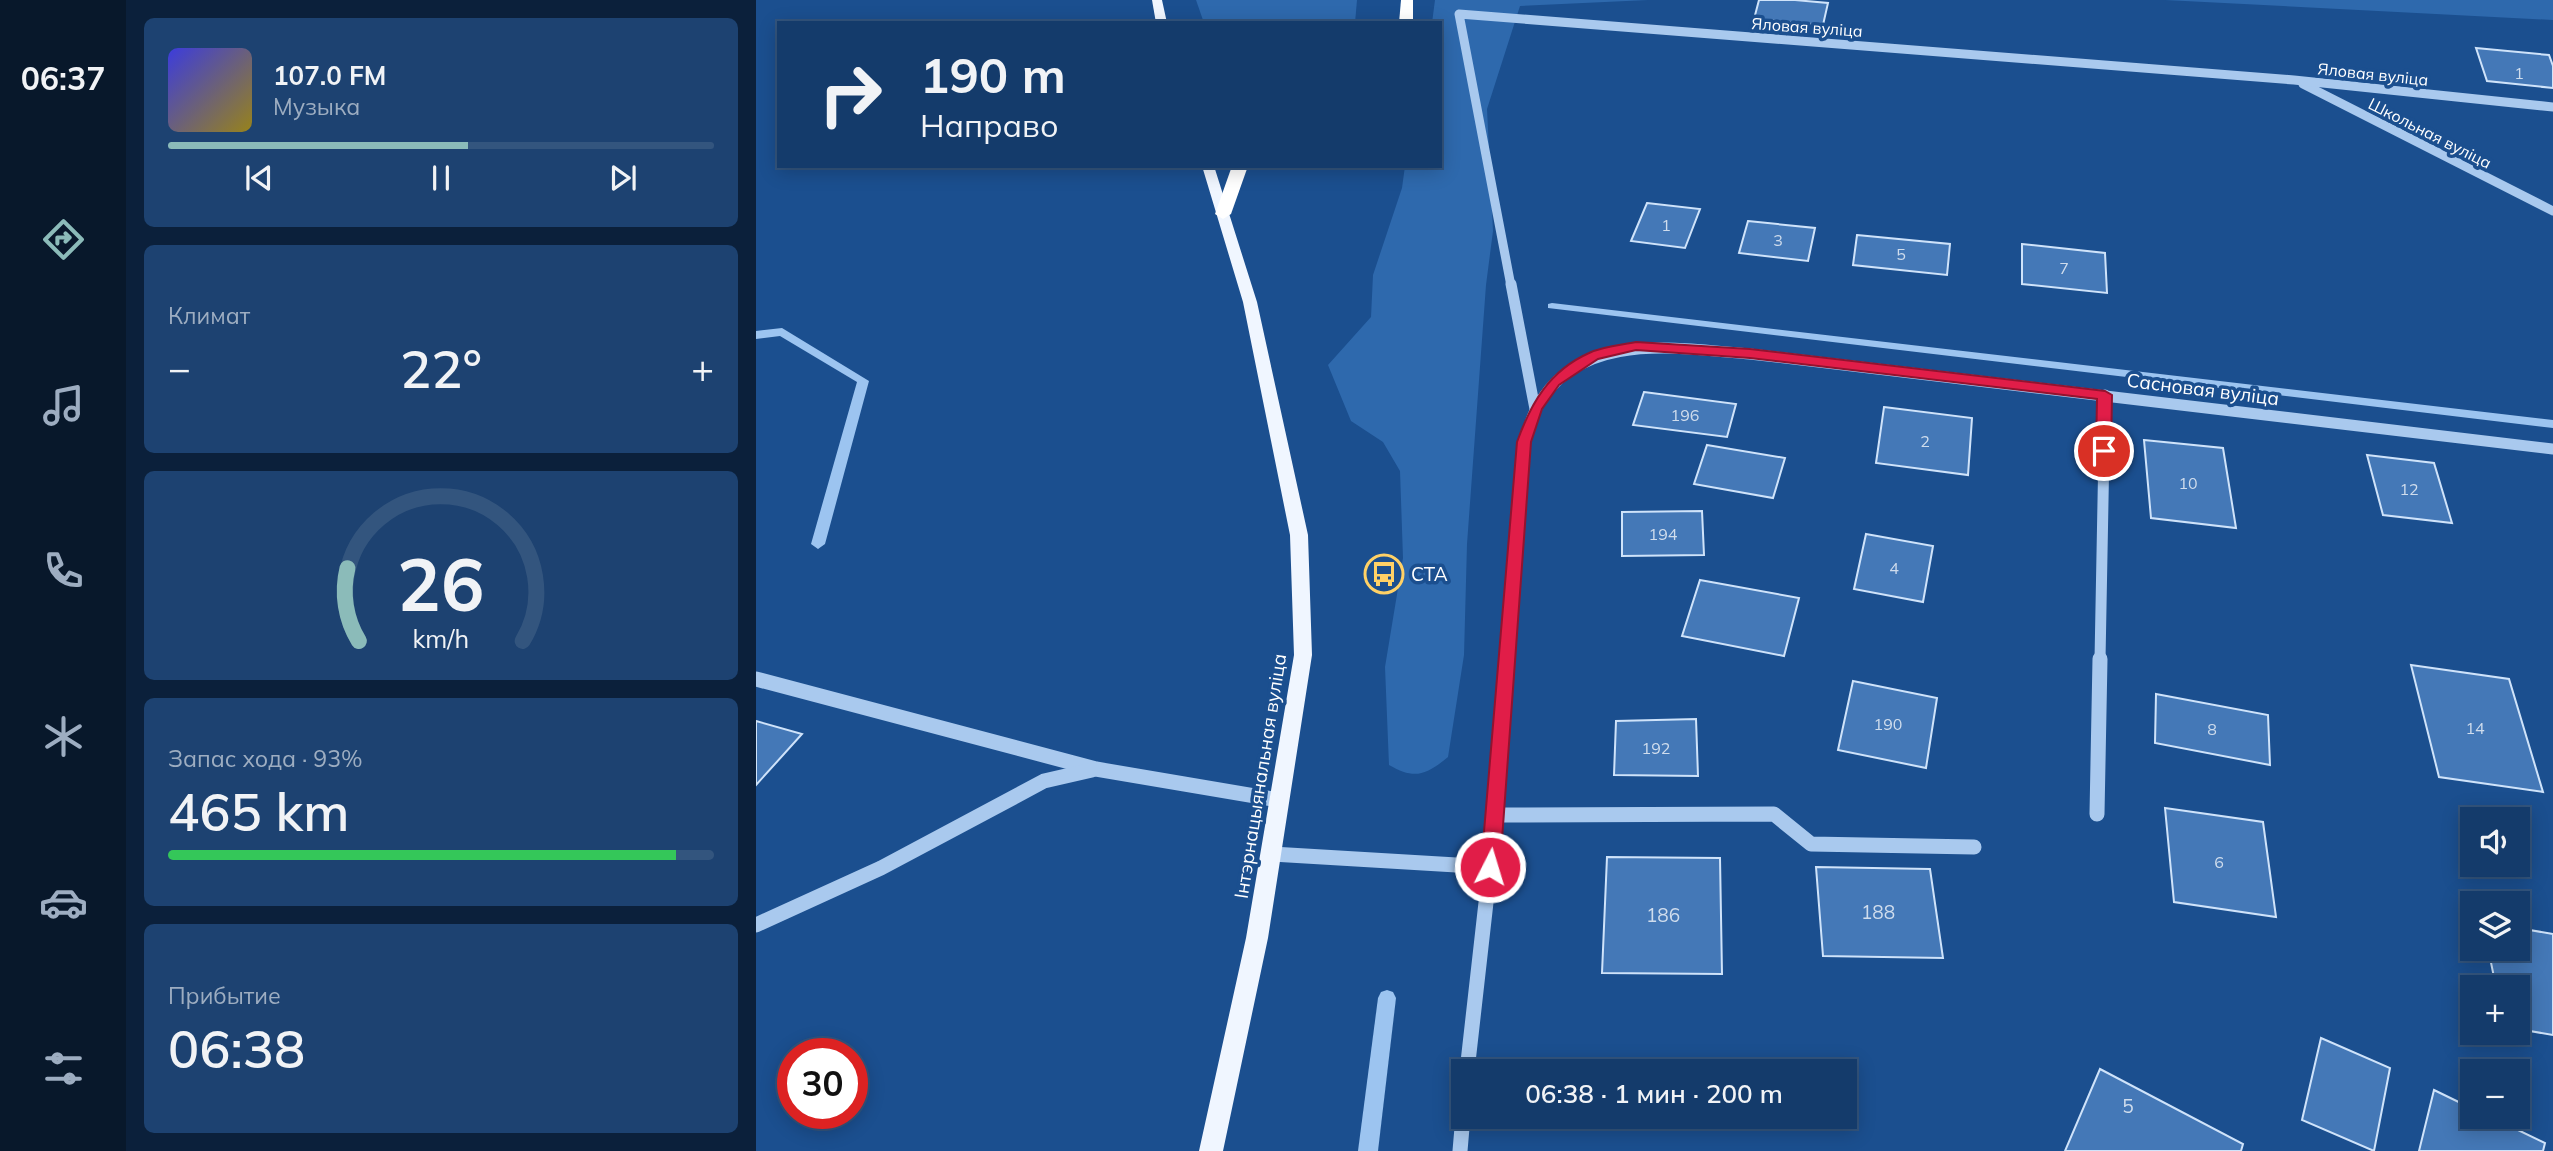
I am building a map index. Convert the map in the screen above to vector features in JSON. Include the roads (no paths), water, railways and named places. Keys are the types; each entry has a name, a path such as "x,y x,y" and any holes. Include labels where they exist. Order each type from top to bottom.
{"highway":[{"path":"1406,21 1407,0"},
{"path":"1223,214 1239,168"}],"main road":[{"path":"1157,0 1162,21"},
{"name":"Інтэрнацыянальная вуліца","path":"1209,168 1250,302 1274,406 1299,535 1303,654 1257,938 1211,1151"}],"street":[{"name":"Яловая вуліца","path":"1535,409 1459,14 2294,80 2553,107"},
{"name":"Школьная вуліца","path":"2294,80 2553,211"},
{"name":"Сасновая вуліца","path":"1468,1059 1495,815 1524,442 1535,409 1554,382 1594,355 1636,346 1750,354 2553,449"},
{"path":"2097,814 2105,395"},
{"path":"756,679 1096,769 1279,800"},
{"path":"756,925 881,868 1044,781 1096,769"},
{"path":"1495,815 1774,814 1811,844 1974,847"},
{"path":"1272,854 1490,867"},
{"path":"1460,1151 1462,1129"}],"waterway":[{"path":"1552,306 2553,424"},
{"path":"756,335 782,332 863,381 818,544"},
{"path":"1368,1151 1387,998"}],"place":[{"name":"СТА","path":"1384,574"}]}
